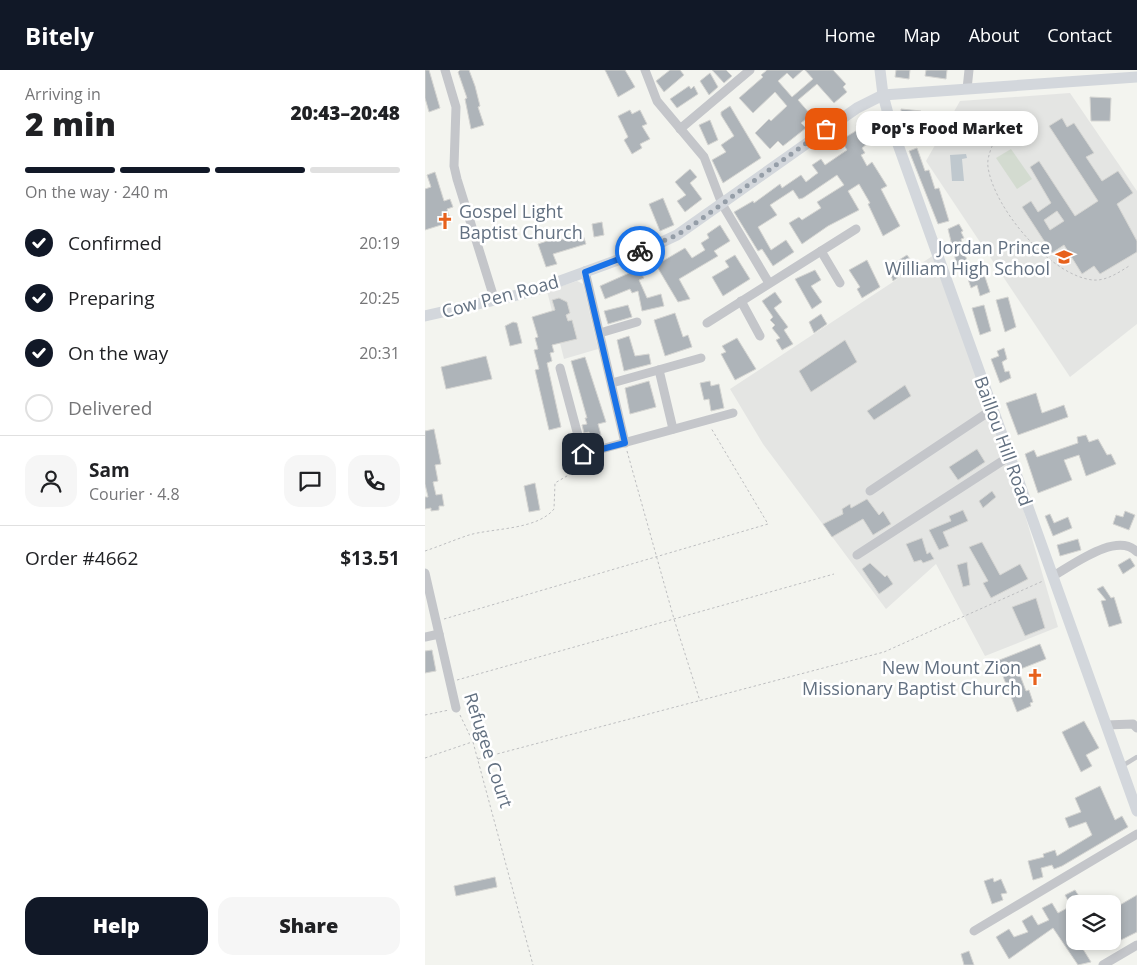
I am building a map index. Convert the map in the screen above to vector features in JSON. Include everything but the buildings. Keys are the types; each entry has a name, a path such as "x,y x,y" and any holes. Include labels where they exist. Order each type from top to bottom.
{"main road":[{"name":"Baillou Hill Road","path":"880,70 883,95 891,125 1137,811"},
{"path":"883,95 1137,77"},
{"name":"Cow Pen Road","path":"425,316 530,292 645,250 677,235 857,108 883,95"}],"street":[{"path":"445,70 456,107 454,166 495,301"},
{"path":"680,129 750,70"},
{"path":"967,89 969,70"},
{"path":"647,71 657,101 705,157 722,204 769,284"},
{"path":"707,323 856,229"},
{"path":"821,251 840,283"},
{"path":"585,272 613,383 625,443"},
{"path":"741,301 760,336"},
{"path":"600,333 637,322"},
{"path":"613,383 701,358"},
{"path":"560,368 583,454 733,413"},
{"path":"659,370 673,429"},
{"path":"870,491 993,409"},
{"path":"857,556 1009,456"},
{"path":"1053,576 1109,546 1125,544 1137,552"},
{"name":"Refugee Court","path":"425,573 456,708"},
{"path":"425,637 439,634"},
{"path":"1106,725 1135,723"},
{"path":"974,931 1137,834"},
{"path":"1103,965 1137,945"}],"lane":[{"path":"1121,767 1137,757"}],"path":[{"path":"1000,127 987,166 995,189 1020,231 1046,257 1073,276 1095,280 1114,276 1129,266"},
{"path":"436,621 768,524 707,420"},
{"path":"625,443 674,619 700,701"},
{"path":"425,551 470,535 507,529 535,521 552,512 556,501 555,483 579,466 583,454"},
{"path":"450,682 834,574"},
{"path":"478,760 883,652 1053,576"},
{"path":"425,716 456,708"},
{"name":"Refugee Court","path":"456,708 473,742 533,965"},
{"path":"425,758 473,742"}],"shaded area":[{"name":"Jordan Prince William High School","path":"1070,93 1137,191 1137,324 1070,377 926,161 960,101"},
{"path":"1011,149 1032,179 1017,189 996,158"},
{"path":"966,154 967,158 962,159 964,181 952,181 950,155"},
{"path":"934,255 1018,491 1058,627 985,656 936,564 886,609 763,444 730,389"},
{"path":"577,281 583,284 598,349 564,359 547,291"}],"way so far":[{"path":"640,251 677,235 697,222 826,129"}],"place":[{"name":"Pop's Food Market","path":"826,129"},
{"name":"Gospel Light Baptist Church","path":"445,221"},
{"name":"Jordan Prince William High School","path":"1064,257"},
{"name":"New Mount Zion Missionary Baptist Church","path":"1035,677"}],"route":[{"path":"583,454 625,443 613,383 585,272 640,251"}]}
